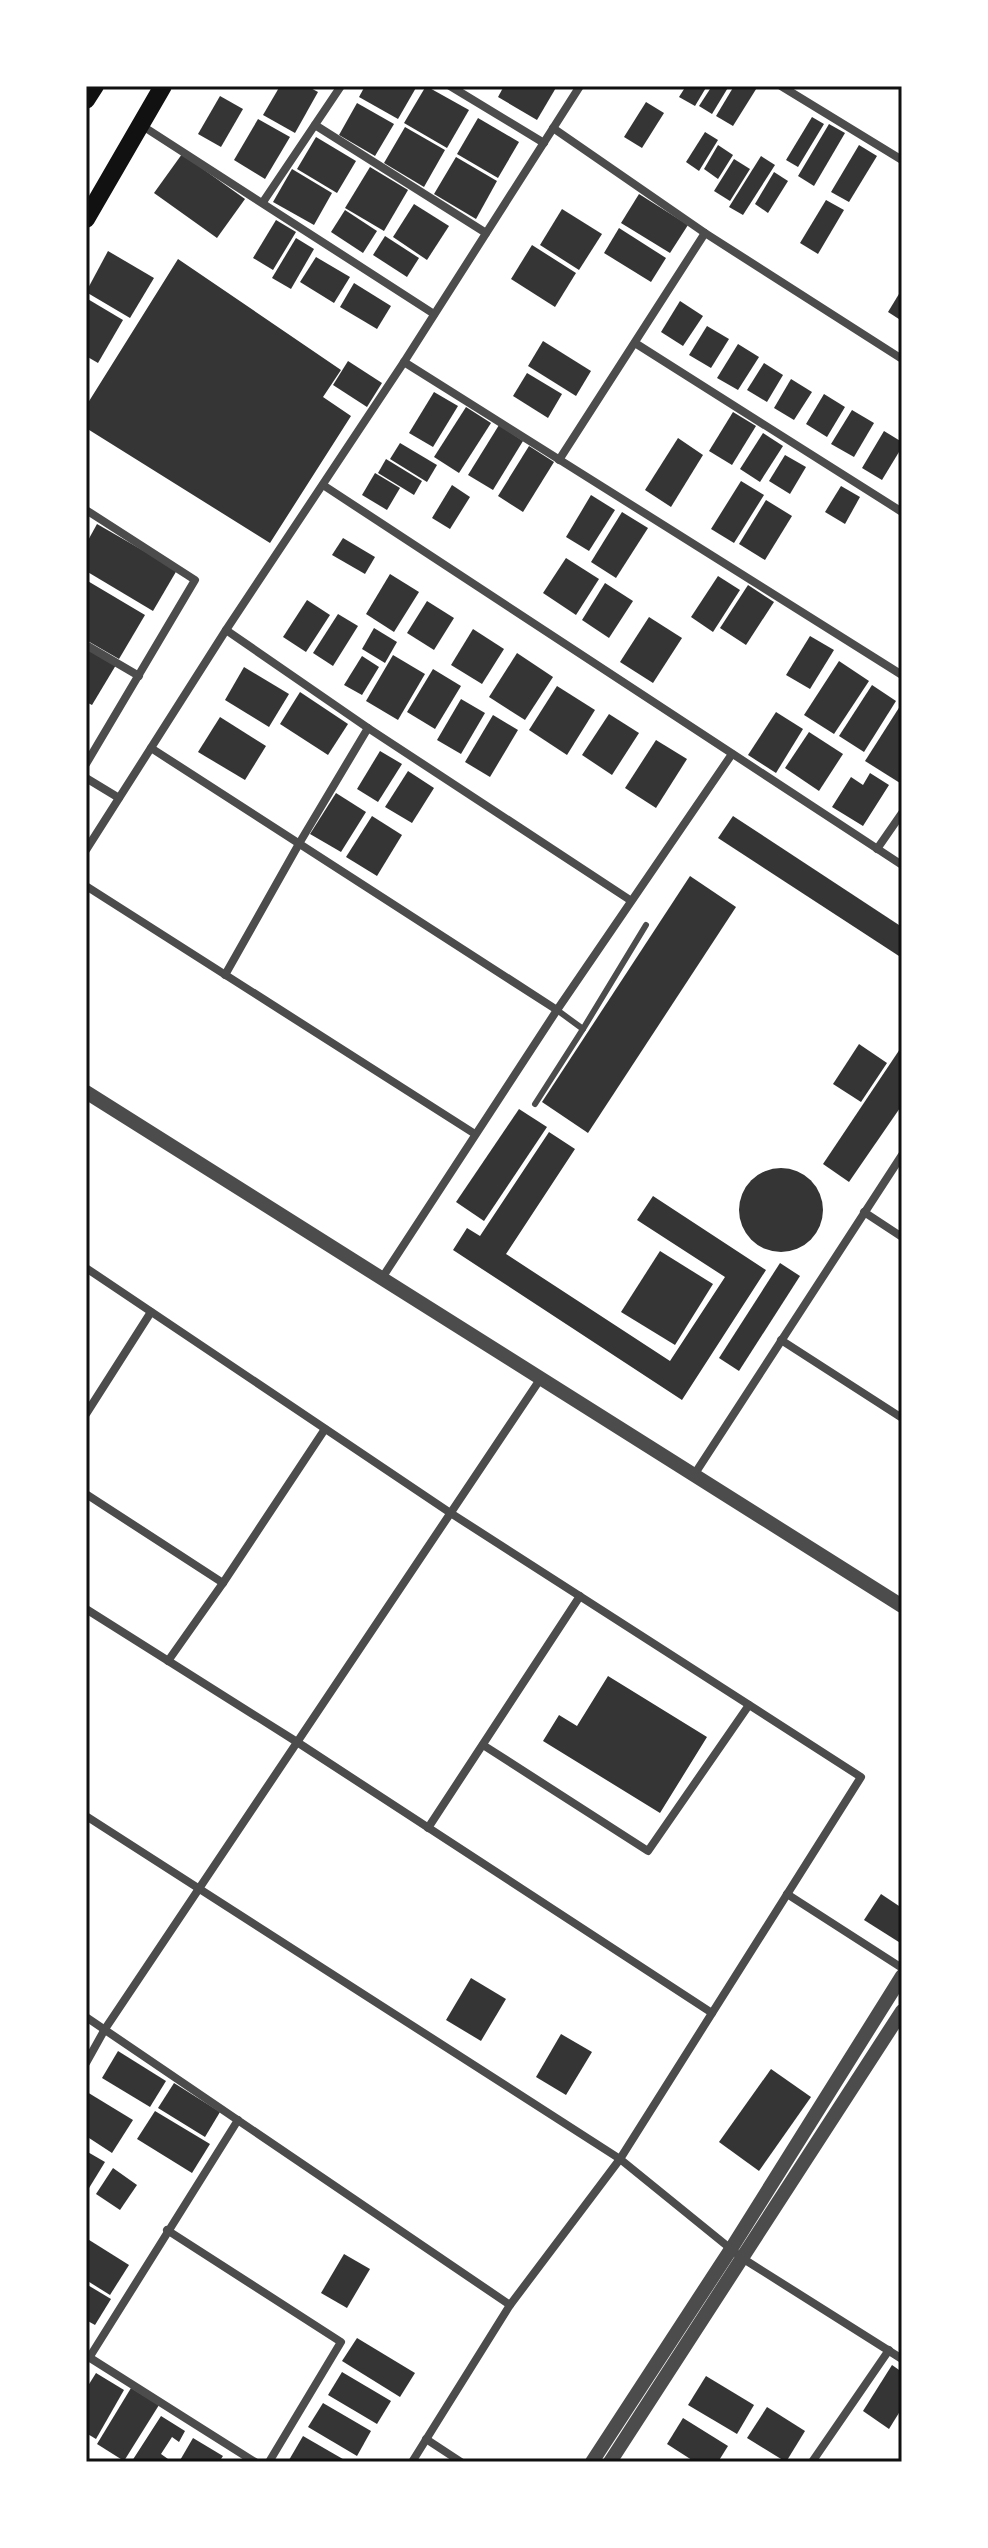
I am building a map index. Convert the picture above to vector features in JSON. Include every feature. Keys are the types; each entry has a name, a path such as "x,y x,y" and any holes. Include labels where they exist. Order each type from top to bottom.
{"main road":[{"path":"86,100 95,86"},
{"path":"86,219 158,90"}],"street":[{"path":"263,202 341,86"},
{"path":"450,86 544,143"},
{"path":"86,850 580,86"},
{"path":"783,87 902,160"},
{"path":"141,125 434,314"},
{"path":"315,125 486,233"},
{"path":"553,128 705,233 902,359"},
{"path":"559,460 705,233"},
{"path":"635,343 902,512"},
{"path":"404,362 902,675"},
{"path":"323,485 902,865"},
{"path":"86,510 195,580 86,764"},
{"path":"226,630 368,728 630,900"},
{"path":"86,645 139,676"},
{"path":"225,975 368,728"},
{"path":"151,748 557,1010"},
{"path":"382,1278 630,900 732,754"},
{"path":"86,778 119,798"},
{"path":"877,849 902,813"},
{"path":"86,886 475,1134"},
{"path":"86,1092 902,1606"},
{"path":"694,1475 902,1155"},
{"path":"864,1212 902,1237"},
{"path":"86,1268 449,1512 861,1777 620,2159 510,2305 412,2462"},
{"path":"86,1414 151,1312"},
{"path":"781,1340 902,1418"},
{"path":"86,2063 105,2029 541,1378"},
{"path":"168,1661 325,1429"},
{"path":"86,1494 223,1583"},
{"path":"428,1828 580,1596"},
{"path":"86,1609 297,1742 712,2013"},
{"path":"483,1745 648,1851 749,1705"},
{"path":"86,1816 620,2159 736,2253 902,2359"},
{"path":"787,1894 902,1968"},
{"path":"610,2462 902,1976"},
{"path":"592,2462 902,2011"},
{"path":"86,2017 510,2305"},
{"path":"238,2120 88,2357 255,2462"},
{"path":"167,2230 341,2342 269,2462"},
{"path":"812,2462 889,2350"},
{"path":"426,2439 461,2462"}],"lane":[{"path":"535,1104 646,925"},
{"path":"557,1010 583,1029"}],"building":[{"path":"280,86 307,86 318,92 295,133 263,115"},
{"path":"365,86 417,86 398,119 359,97"},
{"path":"426,86 469,110 447,148 404,123"},
{"path":"504,86 557,86 537,120 498,97"},
{"path":"686,86 707,86 695,106 679,97"},
{"path":"712,86 729,86 712,114 699,106"},
{"path":"734,86 758,86 733,126 716,116"},
{"path":"220,96 243,109 221,147 198,134"},
{"path":"646,102 664,113 642,148 624,137"},
{"path":"357,103 394,124 375,156 339,135"},
{"path":"812,117 824,124 798,167 786,160"},
{"path":"478,118 519,142 498,178 457,154"},
{"path":"258,119 290,137 265,179 234,160"},
{"path":"829,124 845,133 814,186 798,176"},
{"path":"405,127 445,150 424,187 384,163"},
{"path":"705,132 718,140 699,171 686,162"},
{"path":"316,137 356,161 337,193 297,169"},
{"path":"718,145 733,155 718,179 704,169"},
{"path":"859,145 877,156 849,202 831,192"},
{"path":"182,154 245,199 217,238 154,193"},
{"path":"761,156 775,165 743,215 729,207"},
{"path":"456,157 497,181 476,219 434,194"},
{"path":"734,159 750,169 730,201 714,191"},
{"path":"370,167 408,190 384,231 345,208"},
{"path":"292,169 332,193 314,225 273,202"},
{"path":"774,172 788,181 768,213 755,204"},
{"path":"639,194 688,225 670,253 621,223"},
{"path":"826,200 844,210 818,254 800,243"},
{"path":"414,204 449,226 427,260 393,237"},
{"path":"562,209 602,234 579,270 540,245"},
{"path":"345,210 377,231 363,253 331,232"},
{"path":"276,220 296,232 273,270 253,258"},
{"path":"619,228 666,258 651,282 604,253"},
{"path":"385,236 419,258 407,277 373,255"},
{"path":"296,238 314,249 291,289 272,278"},
{"path":"532,245 576,273 555,307 511,279"},
{"path":"108,251 154,278 130,318 86,292"},
{"path":"316,257 350,277 334,303 300,282"},
{"path":"178,259 341,370 323,397 351,416 270,543 86,428 86,406"},
{"path":"354,283 391,306 377,329 340,307"},
{"path":"902,289 902,321 888,312"},
{"path":"86,298 123,320 98,363 86,356"},
{"path":"680,301 703,316 683,346 661,332"},
{"path":"707,326 729,339 711,368 689,355"},
{"path":"543,341 591,371 576,396 528,366"},
{"path":"738,344 759,357 738,390 717,378"},
{"path":"348,361 382,383 367,407 333,385"},
{"path":"764,363 783,375 767,402 747,390"},
{"path":"527,373 562,394 548,418 513,396"},
{"path":"791,379 812,392 794,420 774,408"},
{"path":"434,392 458,406 433,447 409,433"},
{"path":"824,394 845,407 827,437 806,424"},
{"path":"466,407 491,423 459,473 434,457"},
{"path":"852,410 874,423 854,457 831,444"},
{"path":"733,412 756,426 732,465 709,451"},
{"path":"499,425 523,441 493,490 468,475"},
{"path":"884,431 902,442 902,447 882,480 862,468"},
{"path":"763,433 783,446 760,482 740,469"},
{"path":"678,438 703,455 671,507 645,490"},
{"path":"400,443 437,465 427,482 390,459"},
{"path":"529,446 554,462 523,512 498,496"},
{"path":"785,455 806,467 790,494 769,481"},
{"path":"386,459 422,481 414,495 378,473"},
{"path":"375,473 400,488 387,510 362,495"},
{"path":"741,481 764,495 734,543 711,529"},
{"path":"452,485 470,497 450,529 432,518"},
{"path":"841,486 860,497 845,524 825,512"},
{"path":"591,495 615,510 589,551 566,537"},
{"path":"766,500 792,516 765,560 739,544"},
{"path":"622,512 648,528 616,578 591,562"},
{"path":"97,524 177,570 153,611 86,571 86,544"},
{"path":"343,538 375,557 365,574 332,555"},
{"path":"566,558 599,579 576,615 543,593"},
{"path":"390,574 419,592 394,632 366,614"},
{"path":"718,576 740,590 713,632 691,617"},
{"path":"86,580 145,615 119,659 86,640"},
{"path":"605,583 633,601 609,638 582,620"},
{"path":"748,585 774,602 746,645 720,628"},
{"path":"307,600 330,615 306,652 283,637"},
{"path":"427,601 454,618 434,650 407,633"},
{"path":"338,614 358,626 333,666 313,653"},
{"path":"649,617 682,638 653,683 620,662"},
{"path":"374,628 397,642 385,663 362,649"},
{"path":"473,629 504,649 482,684 451,665"},
{"path":"810,636 834,650 810,689 786,675"},
{"path":"86,647 116,665 92,705 86,702"},
{"path":"517,653 553,677 525,720 489,697"},
{"path":"393,655 425,674 398,720 366,701"},
{"path":"362,656 379,667 362,695 344,685"},
{"path":"839,661 869,681 834,734 804,715"},
{"path":"244,667 289,694 269,727 225,700"},
{"path":"433,669 461,686 435,729 407,712"},
{"path":"872,685 896,701 864,752 839,736"},
{"path":"557,686 595,710 567,755 529,730"},
{"path":"300,692 348,724 328,755 280,724"},
{"path":"461,699 485,713 461,754 437,740"},
{"path":"902,703 902,780 900,783 865,761"},
{"path":"776,712 803,729 776,773 748,755"},
{"path":"609,714 639,733 612,775 582,755"},
{"path":"493,715 518,730 490,777 465,762"},
{"path":"220,717 266,746 245,780 198,752"},
{"path":"809,732 843,754 819,791 785,768"},
{"path":"656,740 687,759 656,808 625,788"},
{"path":"380,751 402,764 378,802 357,789"},
{"path":"408,771 434,788 412,823 385,807"},
{"path":"870,773 889,785 863,826 832,807 851,777 863,785"},
{"path":"336,793 366,812 341,852 310,834"},
{"path":"372,816 402,835 377,876 346,857"},
{"path":"733,816 902,927 902,958 718,838"},
{"path":"690,876 736,907 588,1133 542,1102"},
{"path":"859,1044 887,1063 861,1102 833,1084"},
{"path":"902,1046 902,1105 849,1182 823,1164"},
{"path":"519,1109 547,1127 484,1221 456,1202"},
{"path":"549,1132 575,1149 506,1254 670,1361 725,1277 637,1220 653,1196 766,1270 682,1400 453,1250 467,1228 480,1236"},
{"path":"781,1168 797,1171 811,1180 820,1194 823,1210 820,1226 811,1240 797,1249 781,1252 765,1249 751,1240 742,1226 739,1210 742,1194 751,1180 765,1171"},
{"path":"660,1251 713,1284 675,1345 621,1312"},
{"path":"780,1263 800,1276 739,1371 719,1358"},
{"path":"608,1676 707,1737 660,1813 543,1741 559,1715 577,1726"},
{"path":"881,1894 902,1908 902,1944 864,1920"},
{"path":"471,1978 506,1999 481,2041 446,2020"},
{"path":"561,2034 592,2052 566,2095 536,2077"},
{"path":"118,2051 166,2081 150,2107 102,2078"},
{"path":"771,2069 811,2097 759,2171 719,2142"},
{"path":"174,2083 220,2112 205,2137 158,2108"},
{"path":"87,2092 133,2120 112,2153 86,2136"},
{"path":"155,2111 210,2144 192,2173 137,2139"},
{"path":"86,2151 105,2162 86,2193"},
{"path":"113,2168 137,2185 120,2210 96,2194"},
{"path":"86,2238 129,2265 110,2295 86,2280"},
{"path":"344,2254 370,2269 347,2308 321,2293"},
{"path":"86,2284 111,2299 95,2325 86,2320"},
{"path":"357,2338 415,2373 400,2397 342,2361"},
{"path":"892,2365 902,2372 902,2408 889,2429 863,2411"},
{"path":"342,2372 391,2401 377,2424 328,2395"},
{"path":"96,2373 124,2390 96,2439 86,2433 86,2389"},
{"path":"706,2376 754,2405 737,2434 688,2405"},
{"path":"131,2388 159,2405 124,2461 97,2444"},
{"path":"323,2403 371,2431 357,2456 308,2427"},
{"path":"767,2407 805,2431 786,2462 747,2438"},
{"path":"161,2416 185,2431 179,2442 172,2437 161,2454 168,2459 166,2462 132,2461"},
{"path":"683,2418 728,2446 718,2462 695,2462 667,2444"},
{"path":"303,2436 348,2462 289,2460"},
{"path":"193,2438 223,2456 219,2462 179,2462"}]}
